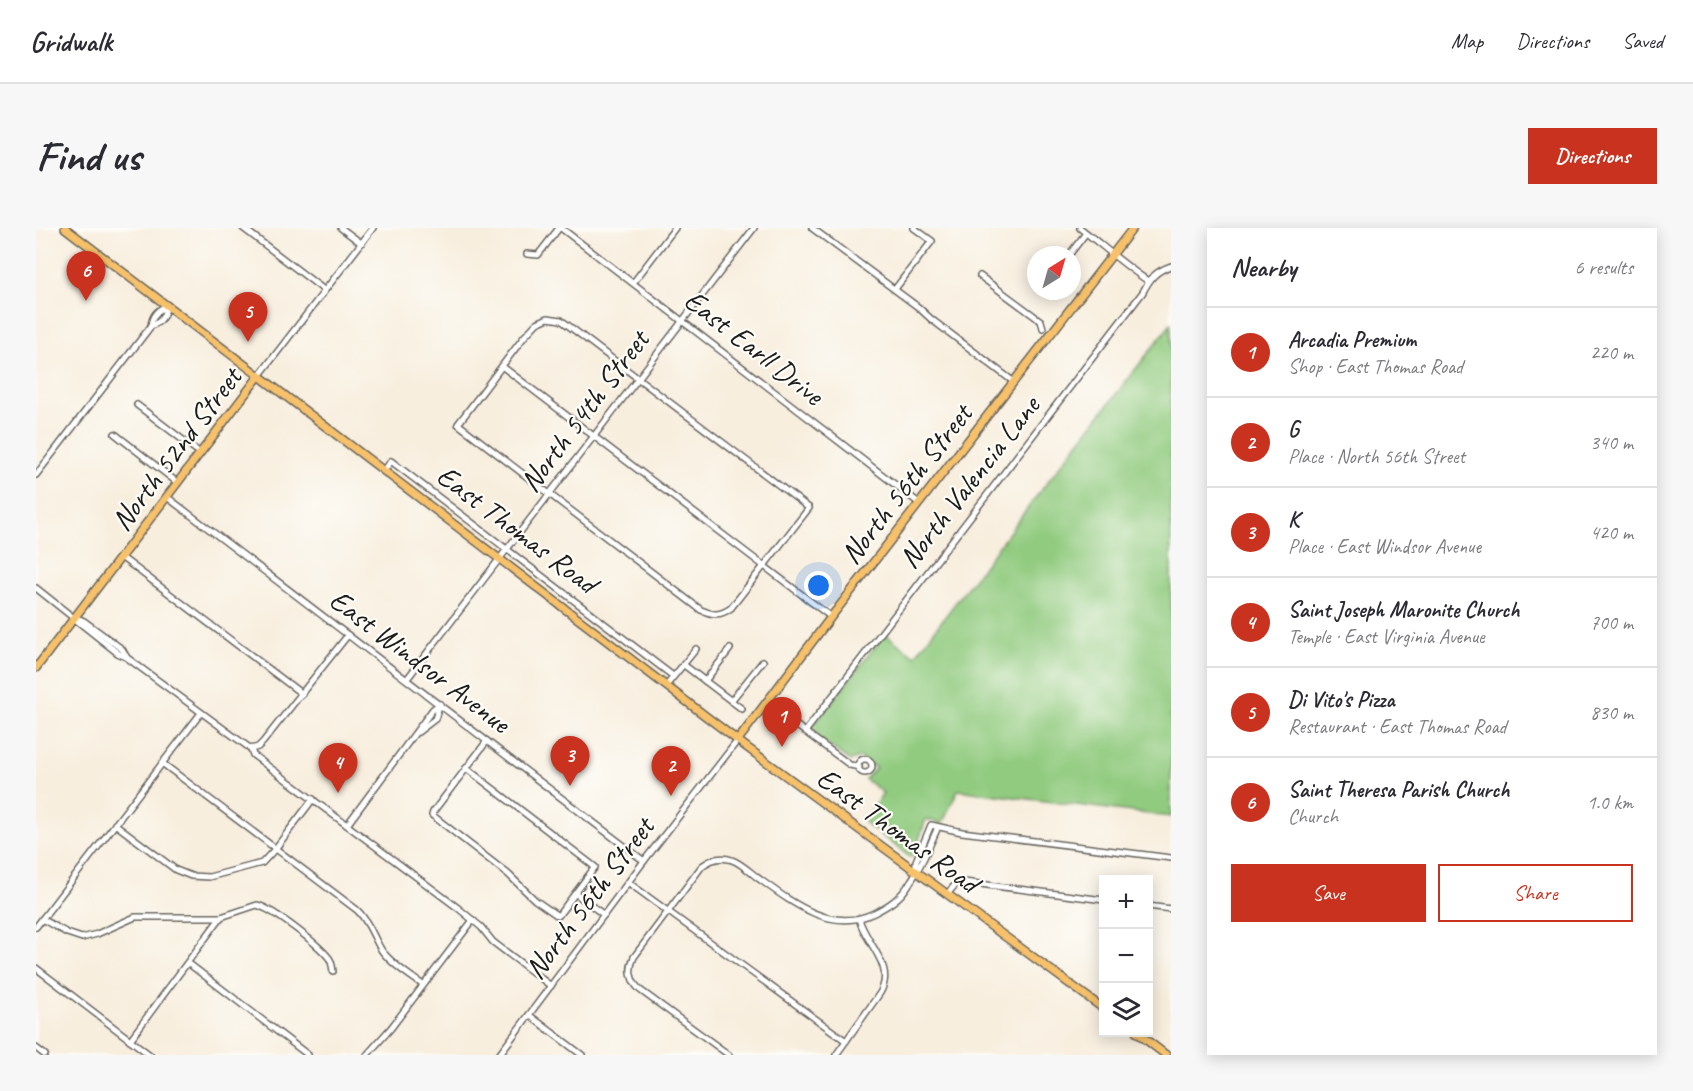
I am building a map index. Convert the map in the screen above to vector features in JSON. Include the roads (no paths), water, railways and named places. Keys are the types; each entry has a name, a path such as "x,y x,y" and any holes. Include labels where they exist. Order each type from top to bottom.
{"main road":[{"name":"East Thomas Road","path":"65,228 666,686 1099,1005"},
{"name":"North 56th Street","path":"738,740 1133,228"},
{"name":"North 52nd Street","path":"36,668 259,376"},
{"path":"1143,1037 1166,1055"}],"street":[{"path":"243,228 324,290"},
{"path":"341,228 361,243"},
{"name":"North 52nd Street","path":"259,376 373,228"},
{"path":"527,254 538,255 560,228"},
{"name":"East Earll Drive","path":"560,228 919,503"},
{"path":"633,283 675,228"},
{"name":"North 54th Street","path":"407,679 754,228"},
{"path":"813,228 1014,382"},
{"path":"895,289 932,241 914,228"},
{"path":"1080,228 1148,281"},
{"path":"1076,246 1086,233"},
{"name":"North Valencia Lane","path":"805,732 1087,366 1143,292 1148,281 1158,270 1171,266"},
{"path":"980,276 1041,321 1043,327"},
{"path":"36,475 151,326 152,318 157,311 167,305"},
{"path":"548,318 561,320 809,508 731,608 722,614 713,615 702,610 458,424 503,367 537,323 548,318"},
{"path":"503,367 831,617"},
{"path":"137,405 200,453"},
{"path":"115,434 178,483"},
{"name":"East Thomas Road","path":"384,471 391,461 673,676"},
{"name":"East Windsor Avenue","path":"167,497 644,861"},
{"path":"121,557 302,694"},
{"path":"36,588 122,649 126,657 251,749 253,755 473,920 493,942 551,986"},
{"path":"251,749 263,742 348,634"},
{"path":"666,686 696,649"},
{"path":"705,681 730,650"},
{"path":"731,701 763,661"},
{"path":"684,665 742,709"},
{"path":"766,703 850,765 859,767"},
{"path":"347,825 427,721 435,719 440,704"},
{"path":"36,927 201,712"},
{"name":"North 56th Street","path":"499,1055 738,740"},
{"path":"466,768 595,867 558,916 535,900 508,874 432,815 466,768 487,741"},
{"path":"162,764 357,909 365,918 384,953 423,985"},
{"path":"115,824 167,863 191,876 209,877 255,866 262,862 275,849 313,799"},
{"path":"729,1055 640,990 633,981 630,970 634,957 702,866 708,862 717,858 736,862 793,904 812,913 834,919 859,919 896,900 911,883 915,871 924,858 934,826 962,832 1171,858"},
{"path":"947,894 956,884 964,882 1099,899"},
{"path":"629,883 846,1041"},
{"path":"576,894 604,915"},
{"path":"42,919 67,933 82,938 135,916 221,917 252,906 261,906 285,921 321,950 331,961 333,971"},
{"path":"1153,907 1171,909"},
{"path":"130,1040 221,917"},
{"path":"836,1055 885,984 885,969 859,919"},
{"path":"367,1055 391,1028 473,920"},
{"path":"188,963 308,1055"},
{"path":"36,968 150,1055"},
{"path":"529,1015 582,1055"},
{"path":"36,1048 45,1055"}],"place":[{"name":"Saint Theresa Parish Church","path":"86,301"},
{"name":"Di Vito's Pizza","path":"248,342"},
{"name":"Arcadia Premium","path":"782,747"},
{"name":"K","path":"570,786"},
{"name":"Saint Joseph Maronite Church","path":"338,793"},
{"name":"G","path":"671,796"}]}
